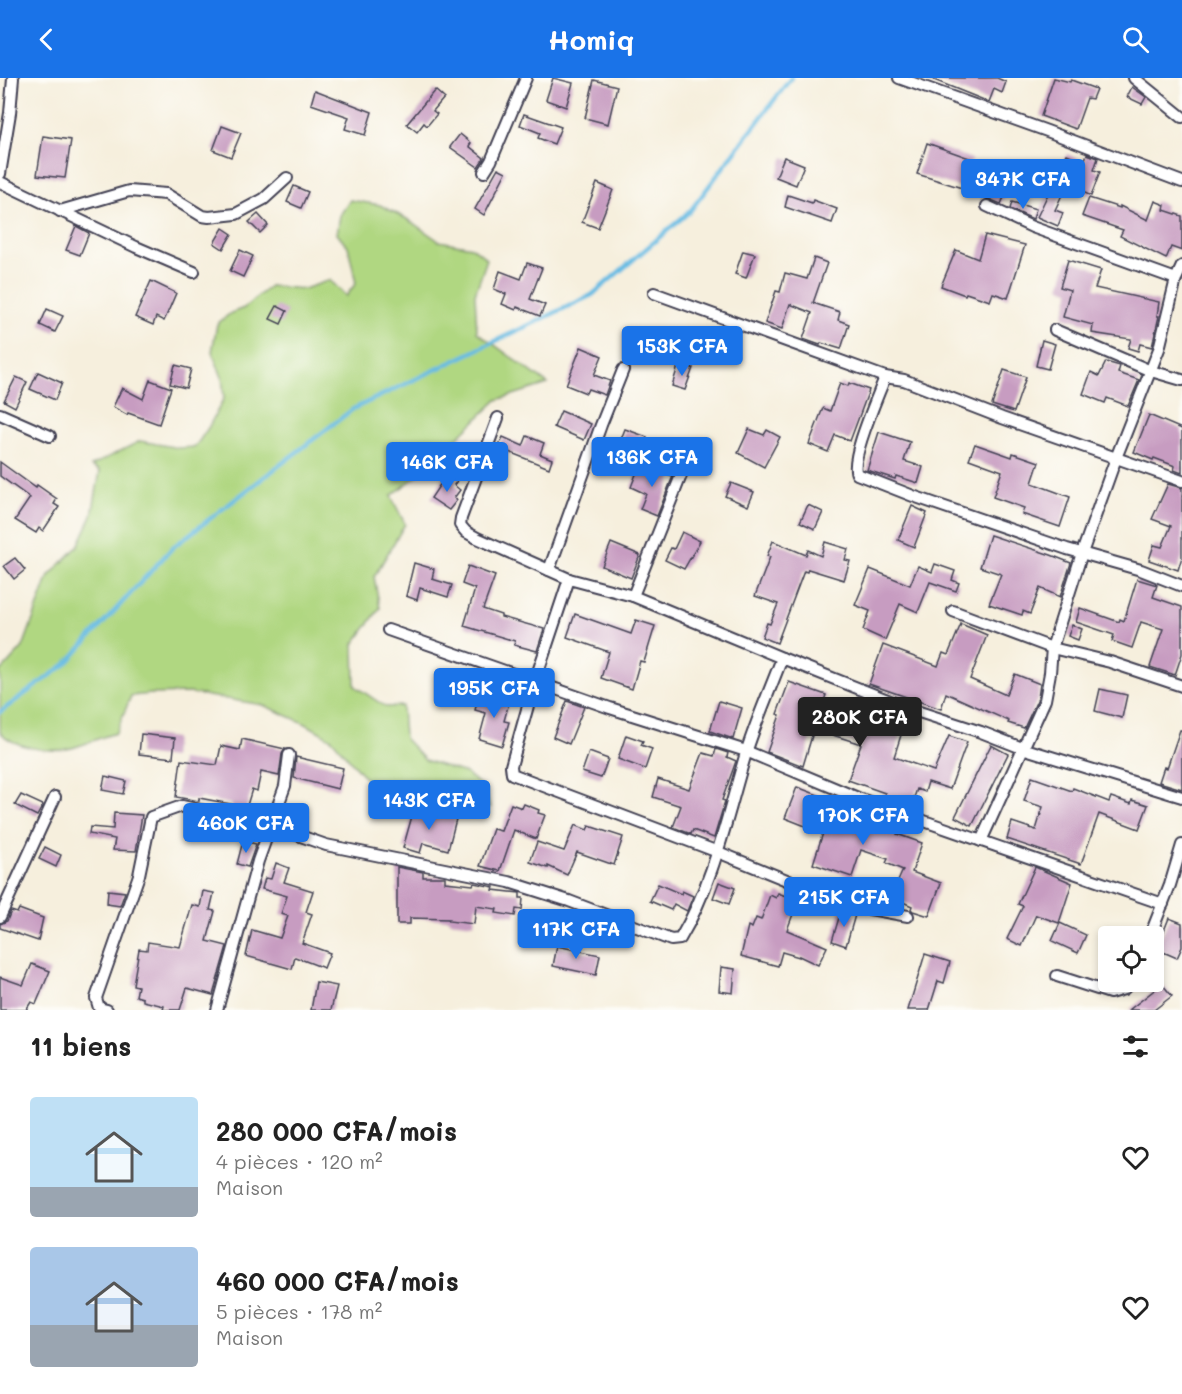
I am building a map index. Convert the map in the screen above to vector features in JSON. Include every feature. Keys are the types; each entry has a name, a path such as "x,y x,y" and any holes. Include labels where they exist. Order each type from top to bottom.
{"street":[{"path":"0,174 13,78"},
{"path":"484,172 491,161 526,78"},
{"path":"899,78 1047,130 1182,182"},
{"path":"1134,78 1182,117"},
{"path":"60,211 129,191 166,194 209,218 236,214 264,199 287,178"},
{"path":"0,182 136,248 194,272"},
{"path":"987,206 1032,227 1176,279"},
{"path":"981,841 1045,700 1052,648 1082,553 1159,349 1176,279 1182,266"},
{"path":"654,293 885,376 904,380 1002,418 1182,481"},
{"path":"1054,330 1151,371 1182,380"},
{"path":"549,570 623,370"},
{"path":"885,376 859,446 854,466 857,474 913,496 1067,549 1141,570 1182,586"},
{"path":"0,414 50,436"},
{"path":"498,418 460,525 466,532 569,579 633,596 910,709 1022,748 1182,797"},
{"path":"633,596 688,458"},
{"path":"569,579 535,681 511,766 512,774 718,852 848,905 908,916"},
{"path":"953,611 1052,648 1110,662 1182,686"},
{"path":"388,630 610,708 747,751 858,798 1163,904"},
{"path":"107,1010 99,1008 96,998 139,875 151,817 182,806 269,825 326,845 509,882 569,901 671,940 680,939 690,921 718,852 747,751 782,658"},
{"path":"217,1010 269,825 285,786 289,755"},
{"path":"0,917 55,797"},
{"path":"1154,926 1182,845"},
{"path":"1057,976 1098,989"}],"green space":[{"path":"350,200 380,205 407,219 439,241 472,247 487,259 475,294 477,332 548,384 497,400 417,476 391,496 405,524 374,577 380,608 354,644 355,686 386,707 402,706 404,738 425,760 465,773 482,786 491,807 465,806 419,787 371,785 332,739 306,724 263,705 190,693 131,696 116,733 73,748 40,749 13,742 0,732 0,670 23,647 49,576 78,546 92,516 100,471 91,466 140,441 179,448 195,447 224,398 222,377 212,352 217,324 231,313 244,308 270,286 304,289 330,280 346,296 356,283 348,246 337,234 340,215"}],"building":[{"path":"553,78 573,83 566,107 546,100"},
{"path":"929,78 997,78 1006,82 1002,93 994,89 989,102"},
{"path":"1054,78 1070,82 1071,80 1096,89 1092,99 1087,98 1076,129 1041,116"},
{"path":"594,80 617,86 608,124 585,118"},
{"path":"1132,87 1146,97 1142,104 1127,97"},
{"path":"315,90 372,112 365,135 345,129 349,117 311,104"},
{"path":"435,90 444,98 433,111 437,114 427,126 424,123 417,132 407,124"},
{"path":"524,114 561,127 554,144 538,138 540,133 520,125"},
{"path":"222,126 241,133 231,157 213,150"},
{"path":"460,134 471,143 469,146 484,158 478,167 450,147"},
{"path":"43,136 71,140 65,178 37,175"},
{"path":"927,143 972,159 969,167 995,177 997,172 1012,179 1001,204 962,188 917,174"},
{"path":"1067,154 1084,162 1087,154 1098,158 1094,170 1100,172 1091,196 1067,184 1055,210 1063,213 1058,226 1037,217"},
{"path":"784,157 804,165 796,185 776,177"},
{"path":"498,168 506,172 484,215 475,209"},
{"path":"597,183 613,190 598,228 582,222"},
{"path":"294,186 308,192 301,208 287,202"},
{"path":"788,195 812,203 813,200 837,209 832,223 785,207"},
{"path":"1089,198 1120,208 1120,206 1148,220 1155,201 1165,205 1164,210 1182,216 1182,251 1171,247 1166,259 1120,236 1123,230 1082,216"},
{"path":"1012,202 1036,209 1033,219 1010,209"},
{"path":"258,214 268,225 260,233 249,222"},
{"path":"76,226 89,233 80,255 66,250"},
{"path":"223,228 232,234 223,249 214,243"},
{"path":"985,235 1025,245 1008,298 993,293 990,301 941,286 956,250 978,259"},
{"path":"240,250 253,256 243,277 230,271"},
{"path":"743,251 755,254 746,278 735,274"},
{"path":"814,258 827,263 813,303 840,312 838,320 849,324 841,349 803,339 812,313 790,304 782,329 765,323 776,291 780,292 785,273 807,279"},
{"path":"1068,260 1101,270 1095,288 1159,302 1157,316 1159,316 1152,347 1140,344 1138,351 1128,348 1131,339 1092,333 1093,325 1063,317 1070,290 1060,287"},
{"path":"527,263 542,268 530,299 545,305 540,316 502,304 506,294 494,289 500,271 521,279"},
{"path":"151,281 176,293 164,321 156,317 153,325 135,317"},
{"path":"277,306 287,311 281,324 270,319"},
{"path":"47,309 63,316 55,332 40,325"},
{"path":"1042,340 1055,344 1048,369 1036,366"},
{"path":"581,347 602,356 594,375 610,381 605,395 588,389 586,393 566,385"},
{"path":"1106,362 1120,366 1118,373 1139,380 1128,406 1107,398 1105,403 1083,394 1091,372 1099,376"},
{"path":"679,363 693,368 685,390 672,386"},
{"path":"175,365 191,369 186,388 170,384"},
{"path":"1004,370 1026,377 1014,412 992,405"},
{"path":"38,372 62,383 55,400 30,389"},
{"path":"16,377 27,382 15,407 4,401"},
{"path":"150,380 171,388 159,424 128,413 127,415 113,407 122,388 143,399"},
{"path":"840,383 848,386 849,383 869,390 850,441 835,435 828,452 809,444 823,408 830,411"},
{"path":"561,411 591,424 584,440 554,427"},
{"path":"1149,415 1182,429 1182,473 1174,470 1175,466 1134,452"},
{"path":"625,429 647,437 639,460 616,452"},
{"path":"749,429 764,435 767,430 780,437 764,467 738,453"},
{"path":"879,432 910,442 904,461 923,467 918,483 896,476 895,479 867,470"},
{"path":"527,436 544,443 540,454 552,459 549,468 509,452 508,455 497,450 503,437 523,446"},
{"path":"975,444 1012,457 1013,453 1039,462 1032,483 1070,497 1060,527 1022,514 1024,508 993,497 1002,471 969,459"},
{"path":"0,462 36,488 37,485 57,499 54,504 59,507 43,531 39,528 36,533 15,520 30,498 0,476"},
{"path":"640,464 673,476 657,516 640,509 646,494 631,487"},
{"path":"447,474 457,481 454,485 460,490 454,498 457,500 449,510 431,498"},
{"path":"731,483 754,492 748,506 725,496"},
{"path":"1168,484 1182,488 1182,557 1178,570 1149,560 1154,545 1162,547 1171,526 1152,519"},
{"path":"808,505 823,512 815,529 800,522"},
{"path":"912,506 927,513 914,547 898,540"},
{"path":"682,532 700,541 684,569 665,560 671,548 674,549"},
{"path":"990,535 1071,563 1060,597 1040,588 1030,614 1023,611 1022,615 989,604 1001,574 980,567"},
{"path":"773,541 806,555 808,550 821,556 825,542 848,549 845,560 850,561 844,580 808,569 807,572 804,571 777,643 762,637 778,604 755,596 770,557 767,556"},
{"path":"611,543 640,555 631,578 602,566"},
{"path":"15,558 25,570 14,579 4,566"},
{"path":"414,563 434,569 432,579 452,585 448,597 420,588 417,600 406,596"},
{"path":"935,564 955,571 952,580 959,583 956,591 930,582 918,612 900,604 885,640 863,630 870,611 855,605 870,569 910,585 918,566 932,572"},
{"path":"468,566 495,576 483,609 501,615 501,617 544,629 537,651 514,645 515,641 464,626 475,589 462,584"},
{"path":"1137,579 1157,585 1153,597 1182,607 1182,654 1175,675 1150,667 1163,629 1141,622 1132,648 1112,641 1114,635 1076,622 1080,608 1119,622 1120,619 1124,621"},
{"path":"575,614 631,634 636,620 655,626 644,662 640,661 632,689 601,678 609,652 567,637"},
{"path":"961,624 987,635 970,679 1006,695 1015,674 1040,684 1038,698 1024,728 1008,723 1009,721 946,693 941,709 869,684 883,645 938,666 943,653 948,655"},
{"path":"1072,625 1082,629 1078,640 1068,636"},
{"path":"789,682 826,695 818,719 859,733 865,718 881,726 885,718 897,724 894,729 902,732 894,757 934,771 949,736 967,742 950,789 928,782 925,792 917,789 911,806 884,796 885,793 848,780 861,744 814,729 803,766 767,752 780,715 777,714"},
{"path":"1100,689 1127,695 1122,718 1095,711"},
{"path":"492,694 510,699 504,721 509,722 502,746 479,739 486,713 475,710 478,699 490,702"},
{"path":"567,701 584,707 569,744 553,737"},
{"path":"719,701 742,708 733,739 710,731"},
{"path":"1180,730 1182,730 1182,789 1159,782 1164,767 1167,768"},
{"path":"141,734 175,738 173,758 139,754"},
{"path":"626,735 643,741 641,745 652,749 645,769 618,759"},
{"path":"242,739 285,749 282,754 279,776 261,772 257,791 252,789 245,812 230,809 231,804 199,798 199,801 176,797 181,760 217,765 221,746 240,750"},
{"path":"991,745 1008,754 972,826 955,817"},
{"path":"716,749 728,753 727,757 736,761 722,800 725,801 714,838 693,830 691,834 673,827 681,806 653,797 658,779 689,789 703,753 714,756"},
{"path":"589,752 608,759 601,778 582,772"},
{"path":"296,757 343,768 338,789 294,778"},
{"path":"105,776 126,781 123,794 102,790"},
{"path":"1032,777 1072,791 1073,788 1109,802 1111,797 1131,804 1132,800 1148,805 1139,829 1099,814 1081,864 1007,839 1012,822 1036,830 1043,807 1024,801"},
{"path":"797,787 899,831 897,834 922,843 912,872 941,883 929,916 913,911 912,906 891,897 903,870 886,863 888,859 861,850 852,877 813,864 823,833 785,818"},
{"path":"21,795 43,805 37,816 15,805"},
{"path":"511,804 522,808 524,804 545,815 536,839 514,830 500,871 480,866 493,829 501,831"},
{"path":"414,809 456,819 448,850 423,843 420,853 403,848"},
{"path":"114,813 142,815 136,851 113,850 115,839 89,834 90,827 113,829"},
{"path":"575,825 587,830 589,826 623,837 614,865 577,852 567,875 548,866 548,868 530,862 537,842 564,851"},
{"path":"243,841 256,844 248,867 237,864"},
{"path":"45,847 61,855 56,867 39,859"},
{"path":"276,863 289,868 284,882 313,891 306,912 312,914 302,943 330,953 324,968 295,957 292,969 246,956 252,930 280,938 288,916 281,914 287,896 262,889 265,878 271,879"},
{"path":"397,867 423,872 423,877 445,877 445,882 473,885 474,883 494,887 493,890 520,893 520,898 523,898 522,910 516,909 515,916 496,913 497,909 476,906 474,924 448,921 449,919 410,918 410,924 397,924"},
{"path":"1035,867 1072,883 1059,923 1036,915 1022,946 1007,939 1023,906 1018,904"},
{"path":"719,882 735,888 729,904 713,898"},
{"path":"658,884 681,894 682,891 693,896 687,911 674,904 671,910 650,901"},
{"path":"108,890 125,892 120,906 107,904"},
{"path":"203,891 214,893 210,910 215,911 207,941 227,946 213,995 187,988 180,1010 163,1010 164,1006 143,1001 143,998 136,996 138,986 133,985 139,949 147,950 148,942 180,947 192,905 200,907"},
{"path":"778,893 798,901 787,930 827,947 818,965 799,956 782,952 778,966 741,956 748,926 752,928 756,918 761,920 770,895 776,898"},
{"path":"19,909 43,918 38,941 0,928 0,924 7,921 11,911 17,913"},
{"path":"841,911 855,915 846,946 832,941"},
{"path":"1169,918 1182,923 1182,947 1177,958 1164,952 1164,930"},
{"path":"1060,923 1086,935 1078,953 1052,941"},
{"path":"557,946 600,955 596,975 553,966"},
{"path":"925,954 950,962 944,983 938,981 929,1010 908,1010"},
{"path":"32,964 50,971 36,1004 31,1002 26,1010 0,1010 0,977 23,985"},
{"path":"721,967 735,969 733,993 719,991"},
{"path":"316,982 337,986 331,1010 311,1010"},
{"path":"1164,986 1172,996 1154,1010 1129,1010 1152,992 1164,992"}],"waterway":[{"path":"0,712 66,664 173,547 353,409 592,295 690,211 791,78"}]}
